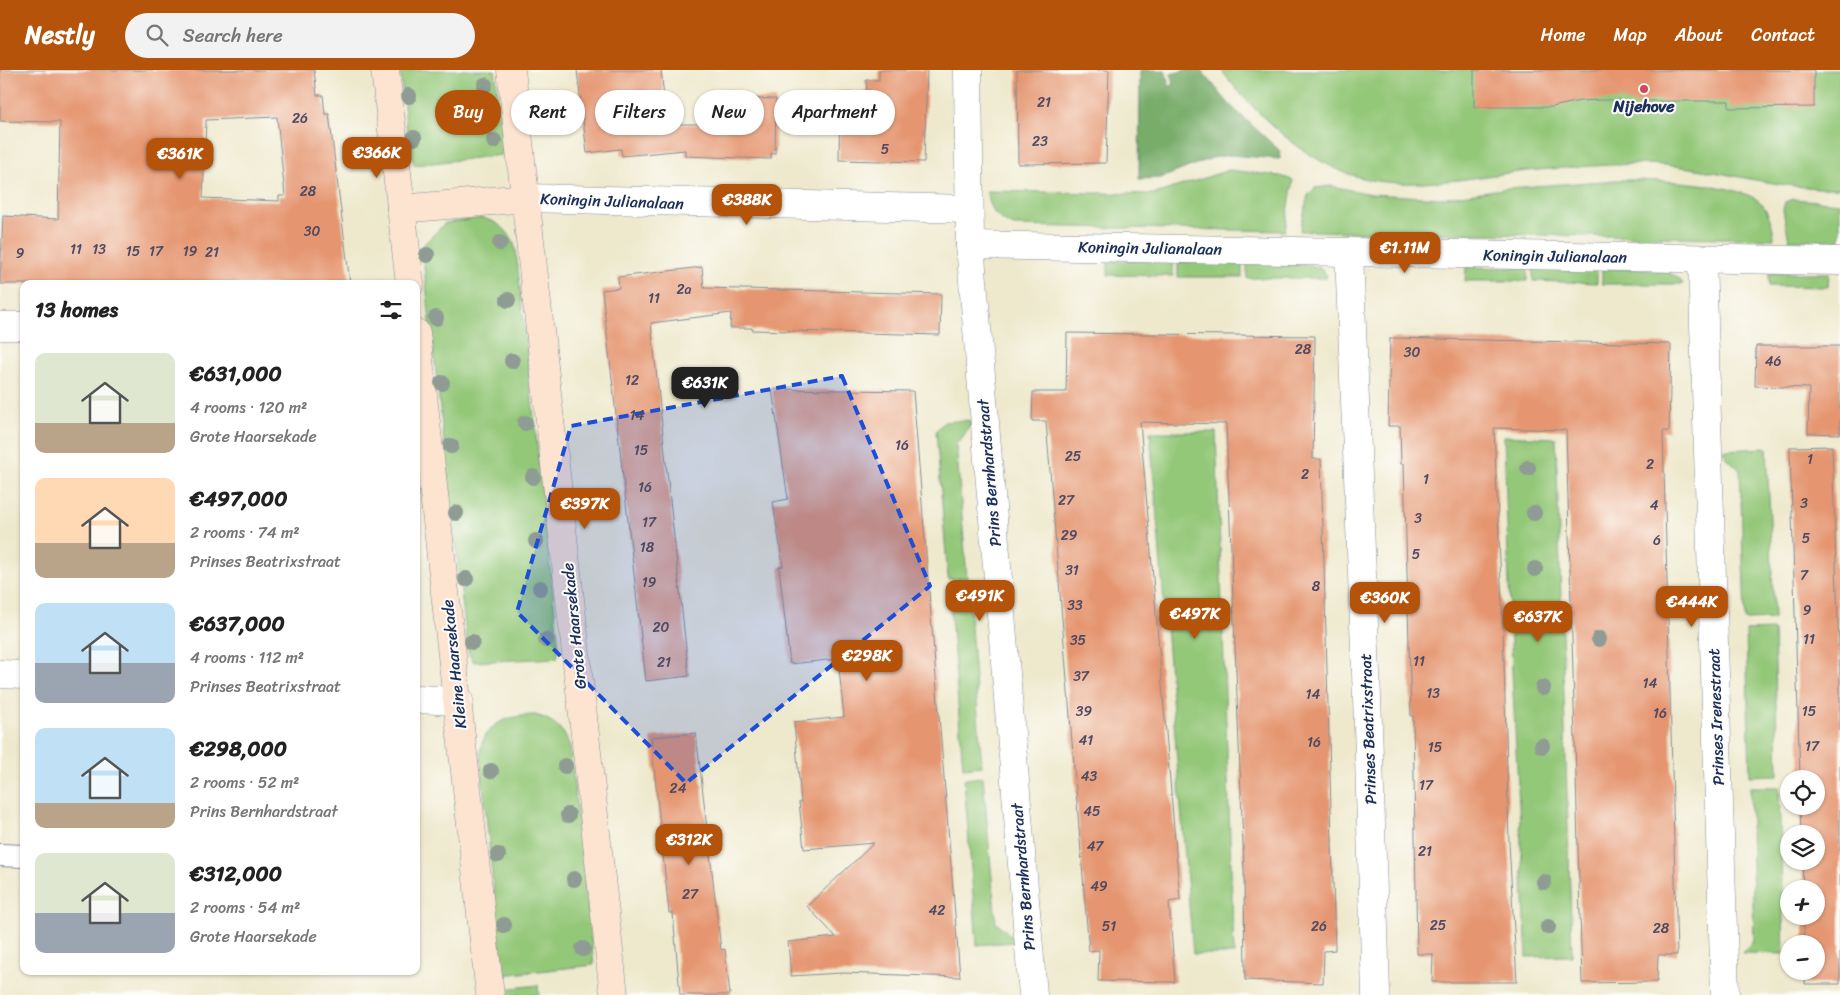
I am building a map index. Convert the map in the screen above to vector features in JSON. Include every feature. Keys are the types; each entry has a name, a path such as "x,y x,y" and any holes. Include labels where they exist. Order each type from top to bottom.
{"street":[{"path":"385,70 410,280"},
{"name":"Grote Haarsekade","path":"510,70 526,198 614,995"},
{"name":"Prins Bernhardstraat","path":"968,70 970,245 1033,995"},
{"path":"402,209 526,198"},
{"name":"Koningin Julianalaan","path":"526,198 969,209"},
{"name":"Koningin Julianalaan","path":"970,245 1840,262"},
{"name":"Prinses Beatrixstraat","path":"1349,253 1368,733 1376,995"},
{"name":"Prinses Irenestraat","path":"1702,259 1725,995"},
{"path":"0,326 20,326"},
{"name":"Kleine Haarsekade","path":"420,366 459,701 490,995"},
{"path":"0,674 20,675"},
{"path":"420,699 459,701"}],"lane":[{"path":"0,855 20,856"}],"highlighted area":[{"path":"842,376 930,586 686,783 517,612 571,426"}],"green space":[{"path":"400,70 495,70 497,90 435,90 435,135 501,135 501,120 504,145 502,155 415,165 409,151"},
{"path":"1140,70 1165,70 1169,86 1174,85 1171,74 1186,70 1201,70 1230,105 1280,151 1280,159 1229,155 1212,158 1161,178 1139,179"},
{"path":"1221,70 1840,70 1840,188 1790,186 1691,168 1641,164 1542,170 1425,183 1382,182 1361,178 1324,163 1291,141 1246,100"},
{"path":"1229,170 1280,176 1293,180 1285,231 1014,226 1003,221 994,213 989,203 987,191 1155,194"},
{"path":"1616,180 1649,180 1708,185 1743,193 1760,202 1767,211 1774,239 1300,231 1308,195 1315,188 1331,186 1371,194 1440,198 1509,188"},
{"path":"1793,199 1840,203 1840,240 1789,240 1783,210 1785,202"},
{"path":"482,218 500,225 512,239 516,251 559,648 557,658 474,662 468,653 422,250 424,244 445,223"},
{"path":"1108,261 1173,262 1173,276 1108,275"},
{"path":"1178,262 1242,263 1242,277 1178,277"},
{"path":"1247,263 1310,265 1318,267 1327,275 1326,278 1247,278"},
{"path":"1466,267 1528,268 1527,281 1465,281"},
{"path":"1533,268 1597,269 1597,283 1533,281"},
{"path":"1602,269 1658,270 1677,277 1683,284 1602,284"},
{"path":"1769,273 1829,273 1828,287 1769,286"},
{"path":"971,420 970,426 959,442 956,442 967,578 948,579 936,431 944,422"},
{"path":"1150,432 1216,432 1234,954 1193,954"},
{"path":"1504,436 1556,438 1572,956 1527,957 1512,672"},
{"path":"1767,448 1774,619 1745,620 1740,470 1725,456 1723,450"},
{"path":"968,589 982,766 963,768 949,590"},
{"path":"1774,630 1778,775 1750,776 1746,631"},
{"path":"535,715 557,726 565,735 570,747 594,965 502,975 480,754 486,735 498,723 515,717"},
{"path":"983,777 996,924 999,924 1014,939 1014,942 977,945 964,779"},
{"path":"1750,787 1779,787 1782,880 1780,880 1780,925 1783,925 1783,935 1780,935 1780,954 1742,953 1754,942"},
{"path":"538,985 539,995 504,995 504,989"}],"building":[{"path":"0,70 314,70 317,95 323,95 325,114 329,114 350,280 20,280 20,284 0,284 3,216 58,219 60,122 0,121","holes":["277,117 285,196 279,196 279,201 203,198 206,120"]},
{"path":"577,70 661,70 663,90 595,90 595,135 684,135 684,124 694,124 694,135 764,135 764,99 774,99 775,154 771,153 771,159 685,156 685,150 622,156 621,149 587,153 585,135 585,90 579,90"},
{"path":"879,70 927,70 924,162 839,160 839,135 895,135 895,90 867,90 866,80 879,80"},
{"path":"1017,70 1109,70 1106,163 1018,164"},
{"name":"Nijehove","path":"1474,70 1814,70 1814,107 1729,108 1729,101 1647,101 1645,107 1621,100 1600,100 1580,101 1552,107 1474,107"},
{"path":"702,267 704,288 941,294 940,335 730,328 731,313 651,323 689,676 646,681 602,290 619,288 618,277"},
{"path":"1067,333 1315,336 1313,459 1321,459 1335,950 1324,951 1323,983 1245,980 1244,868 1226,424 1140,422 1180,900 1169,902 1175,982 1098,981 1099,950 1089,951 1046,421 1032,421 1033,392 1066,392"},
{"path":"1390,338 1671,344 1669,431 1663,431 1677,955 1658,955 1657,982 1582,983 1566,430 1494,428 1503,627 1509,843 1517,982 1432,982 1433,954 1417,954 1413,716 1411,716 1404,464 1401,464 1400,426 1388,426"},
{"path":"1756,346 1840,346 1840,434 1808,433 1809,388 1755,386"},
{"path":"772,389 913,391 960,977 841,973 791,976 788,942 836,937 807,906 874,843 804,849 794,722 844,717 838,659 790,664 779,567 783,566 773,502 788,499"},
{"path":"1832,446 1840,680 1840,984 1805,984 1805,980 1825,980 1825,935 1804,935 1804,925 1825,925 1825,880 1803,880 1802,870 1825,870 1825,825 1801,825 1800,815 1825,815 1825,770 1800,770 1790,447"},
{"path":"696,733 721,950 725,949 730,995 680,995 673,913 669,913 651,737"}],"place":[{"name":"Nijehove","path":"1644,89"}]}
